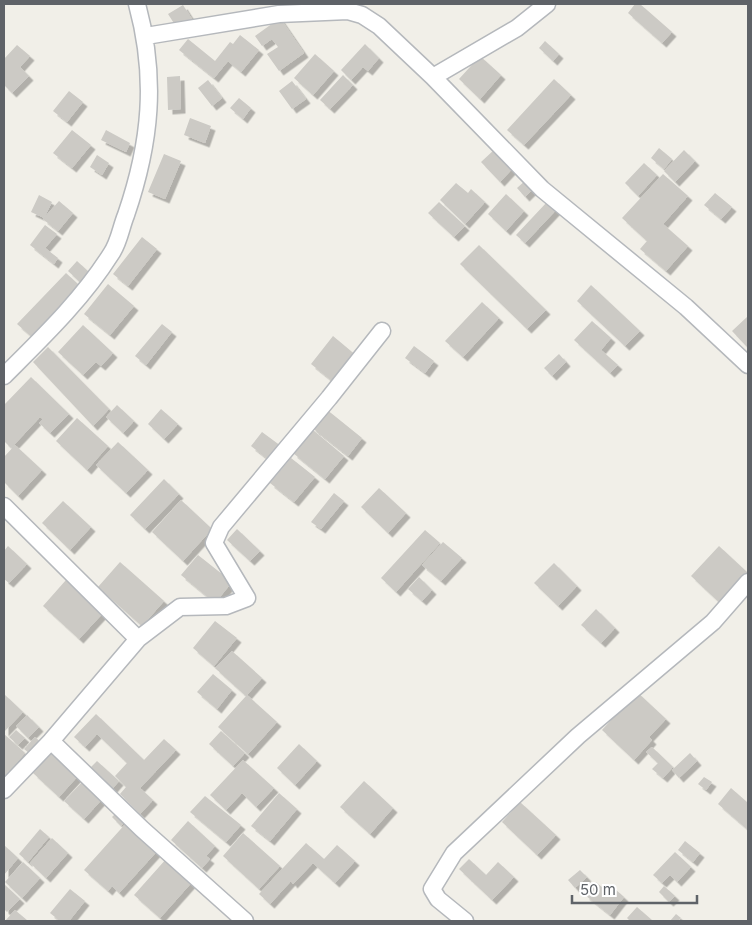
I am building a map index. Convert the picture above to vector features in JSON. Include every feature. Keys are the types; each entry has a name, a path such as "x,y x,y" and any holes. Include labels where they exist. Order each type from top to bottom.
{"street":[{"path":"4,376 79,298 113,252 134,192 148,124 150,75 146,36 137,4"},
{"path":"432,77 517,28 547,4"},
{"path":"146,36 279,14 348,11 362,15 379,26 432,77 542,189 686,307 748,365"},
{"path":"4,790 50,741 138,639 180,607 226,606 247,598 214,543 221,527 329,398 382,331"},
{"path":"4,506 138,639"},
{"path":"465,921 438,899 432,889 454,853 578,736 713,622 748,582"},
{"path":"50,741 142,829 245,921"}],"building":[{"path":"635,4 640,4 672,32 662,43 628,13"},
{"path":"183,5 192,19 177,28 168,14"},
{"path":"280,18 304,53 279,71 267,54 278,47 272,39 262,46 255,36"},
{"path":"240,35 259,50 241,72 228,61 214,78 179,50 188,39 215,61 230,42 233,44"},
{"path":"545,41 559,54 553,61 539,48"},
{"path":"365,44 379,58 368,71 363,67 351,80 341,70"},
{"path":"17,45 30,56 20,67 29,76 12,93 4,85 4,59"},
{"path":"315,54 334,71 313,95 294,78"},
{"path":"480,56 501,75 480,99 459,79"},
{"path":"343,75 353,85 330,109 320,100"},
{"path":"180,76 181,109 168,110 167,77"},
{"path":"554,79 571,95 524,145 507,130"},
{"path":"208,80 222,98 212,106 198,88"},
{"path":"292,81 306,99 292,109 279,91"},
{"path":"69,91 83,102 67,122 53,111"},
{"path":"239,98 251,108 243,119 230,108"},
{"path":"190,118 211,126 205,143 184,135"},
{"path":"72,130 91,145 72,168 53,153"},
{"path":"106,130 130,143 126,152 101,140"},
{"path":"659,148 672,159 664,169 651,158"},
{"path":"495,149 513,168 500,182 481,162"},
{"path":"684,150 695,161 675,182 664,171"},
{"path":"164,154 181,161 165,199 148,192"},
{"path":"97,155 109,163 102,175 90,167"},
{"path":"644,163 657,175 638,196 625,183"},
{"path":"663,174 688,196 663,224 688,246 666,271 640,249 647,241 622,218"},
{"path":"526,180 534,188 525,197 517,188"},
{"path":"456,183 468,193 471,189 485,202 465,224 440,200"},
{"path":"715,193 732,207 721,219 704,205"},
{"path":"506,194 524,211 506,231 488,214"},
{"path":"39,195 52,202 44,218 31,212"},
{"path":"59,201 73,213 58,231 43,219"},
{"path":"439,202 465,226 454,237 428,213"},
{"path":"547,202 556,210 525,243 516,235"},
{"path":"45,225 57,234 45,248 58,258 54,264 30,245"},
{"path":"142,237 157,249 128,286 113,274"},
{"path":"479,245 546,310 527,329 460,264"},
{"path":"77,261 91,274 82,284 68,271"},
{"path":"66,273 80,286 32,337 17,324"},
{"path":"108,284 134,306 110,335 84,314"},
{"path":"591,285 640,331 625,346 577,301"},
{"path":"482,302 499,318 463,357 445,341"},
{"path":"748,318 748,348 732,331"},
{"path":"592,321 611,338 601,350 618,365 610,373 574,340"},
{"path":"162,324 172,332 146,365 135,356"},
{"path":"83,325 113,353 101,366 96,362 83,375 58,352"},
{"path":"333,336 358,357 336,384 311,364"},
{"path":"414,346 434,361 425,373 405,358"},
{"path":"48,347 109,409 93,426 33,362"},
{"path":"559,354 566,362 552,376 544,368"},
{"path":"31,377 69,414 50,433 39,423 43,419 40,417 11,448 4,441 4,405"},
{"path":"117,405 134,421 123,433 106,417"},
{"path":"161,409 178,424 164,439 148,424"},
{"path":"326,409 362,438 348,456 311,427"},
{"path":"77,418 108,446 87,470 56,441"},
{"path":"313,430 344,456 325,479 293,453"},
{"path":"262,432 285,449 274,464 251,446"},
{"path":"118,442 148,470 126,493 96,465"},
{"path":"15,445 42,470 18,496 4,482 4,457"},
{"path":"291,458 315,477 294,502 270,483"},
{"path":"164,479 179,494 145,529 130,515"},
{"path":"379,488 406,513 388,533 361,507"},
{"path":"334,493 344,501 321,529 311,522"},
{"path":"181,500 212,529 183,561 152,532"},
{"path":"63,501 91,527 70,550 42,523"},
{"path":"237,529 260,551 250,561 227,540"},
{"path":"425,530 440,543 396,592 381,578"},
{"path":"443,542 462,558 441,581 422,565"},
{"path":"8,546 27,564 9,583 4,579 4,551"},
{"path":"719,546 748,573 721,604 691,576"},
{"path":"198,555 232,582 215,603 181,575"},
{"path":"120,562 164,601 142,626 98,587"},
{"path":"554,563 577,586 558,606 534,583"},
{"path":"419,577 432,590 422,601 408,589"},
{"path":"66,580 103,613 79,639 43,606"},
{"path":"596,609 615,628 601,643 581,625"},
{"path":"215,621 237,638 214,666 193,648"},
{"path":"232,651 262,678 247,695 277,722 248,754 218,727 246,696 215,668"},
{"path":"213,674 232,690 217,709 197,692"},
{"path":"637,692 666,719 649,737 652,740 634,760 602,730"},
{"path":"4,694 23,712 4,732"},
{"path":"96,714 144,760 164,739 176,750 140,788 153,800 140,814 120,794 126,787 115,776 127,763 97,734 85,747 74,737"},
{"path":"27,715 39,727 28,738 16,726"},
{"path":"16,730 25,738 18,745 9,737"},
{"path":"221,731 245,753 233,766 209,744"},
{"path":"4,734 25,753 4,777"},
{"path":"35,737 44,745 34,757 24,749"},
{"path":"299,744 317,761 295,785 277,768"},
{"path":"652,747 673,767 663,778 652,769 658,763 646,752"},
{"path":"51,753 77,777 59,797 33,773"},
{"path":"690,753 697,761 679,778 672,770"},
{"path":"243,760 274,788 256,807 242,793 226,810 210,795"},
{"path":"97,761 119,781 112,789 90,768"},
{"path":"704,777 712,782 706,790 698,784"},
{"path":"86,778 105,796 84,819 64,801"},
{"path":"364,781 393,808 370,834 340,807"},
{"path":"731,788 748,803 747,829 718,804"},
{"path":"279,793 297,809 270,841 251,826"},
{"path":"205,796 241,825 226,842 190,812"},
{"path":"520,802 556,835 537,855 502,822"},
{"path":"118,811 127,820 121,826 112,817"},
{"path":"128,821 159,849 119,893 112,886 108,891 84,870"},
{"path":"188,821 215,846 206,856 210,859 202,868 171,840"},
{"path":"40,829 49,837 28,862 19,854"},
{"path":"243,833 280,866 259,889 223,856"},
{"path":"52,838 68,853 46,878 30,863"},
{"path":"685,841 700,853 693,862 678,850"},
{"path":"306,843 324,859 337,845 355,861 335,883 313,863 293,884 291,881 270,904 259,894"},
{"path":"4,845 18,858 4,875"},
{"path":"675,852 691,867 677,882 670,875 662,883 653,875"},
{"path":"167,858 193,881 160,918 134,895"},
{"path":"469,859 486,875 498,862 514,877 492,900 459,869"},
{"path":"23,862 40,878 22,898 5,882"},
{"path":"580,870 587,877 575,888 568,880"},
{"path":"596,882 610,894 615,889 624,897 610,915 585,895"},
{"path":"4,884 20,899 7,912 4,909"},
{"path":"664,886 675,896 669,902 659,892"},
{"path":"70,889 85,901 69,921 60,921 50,913"},
{"path":"637,907 653,921 630,921 627,918"},
{"path":"15,910 28,921 5,921"},
{"path":"676,914 681,918 678,921 670,921"}]}
